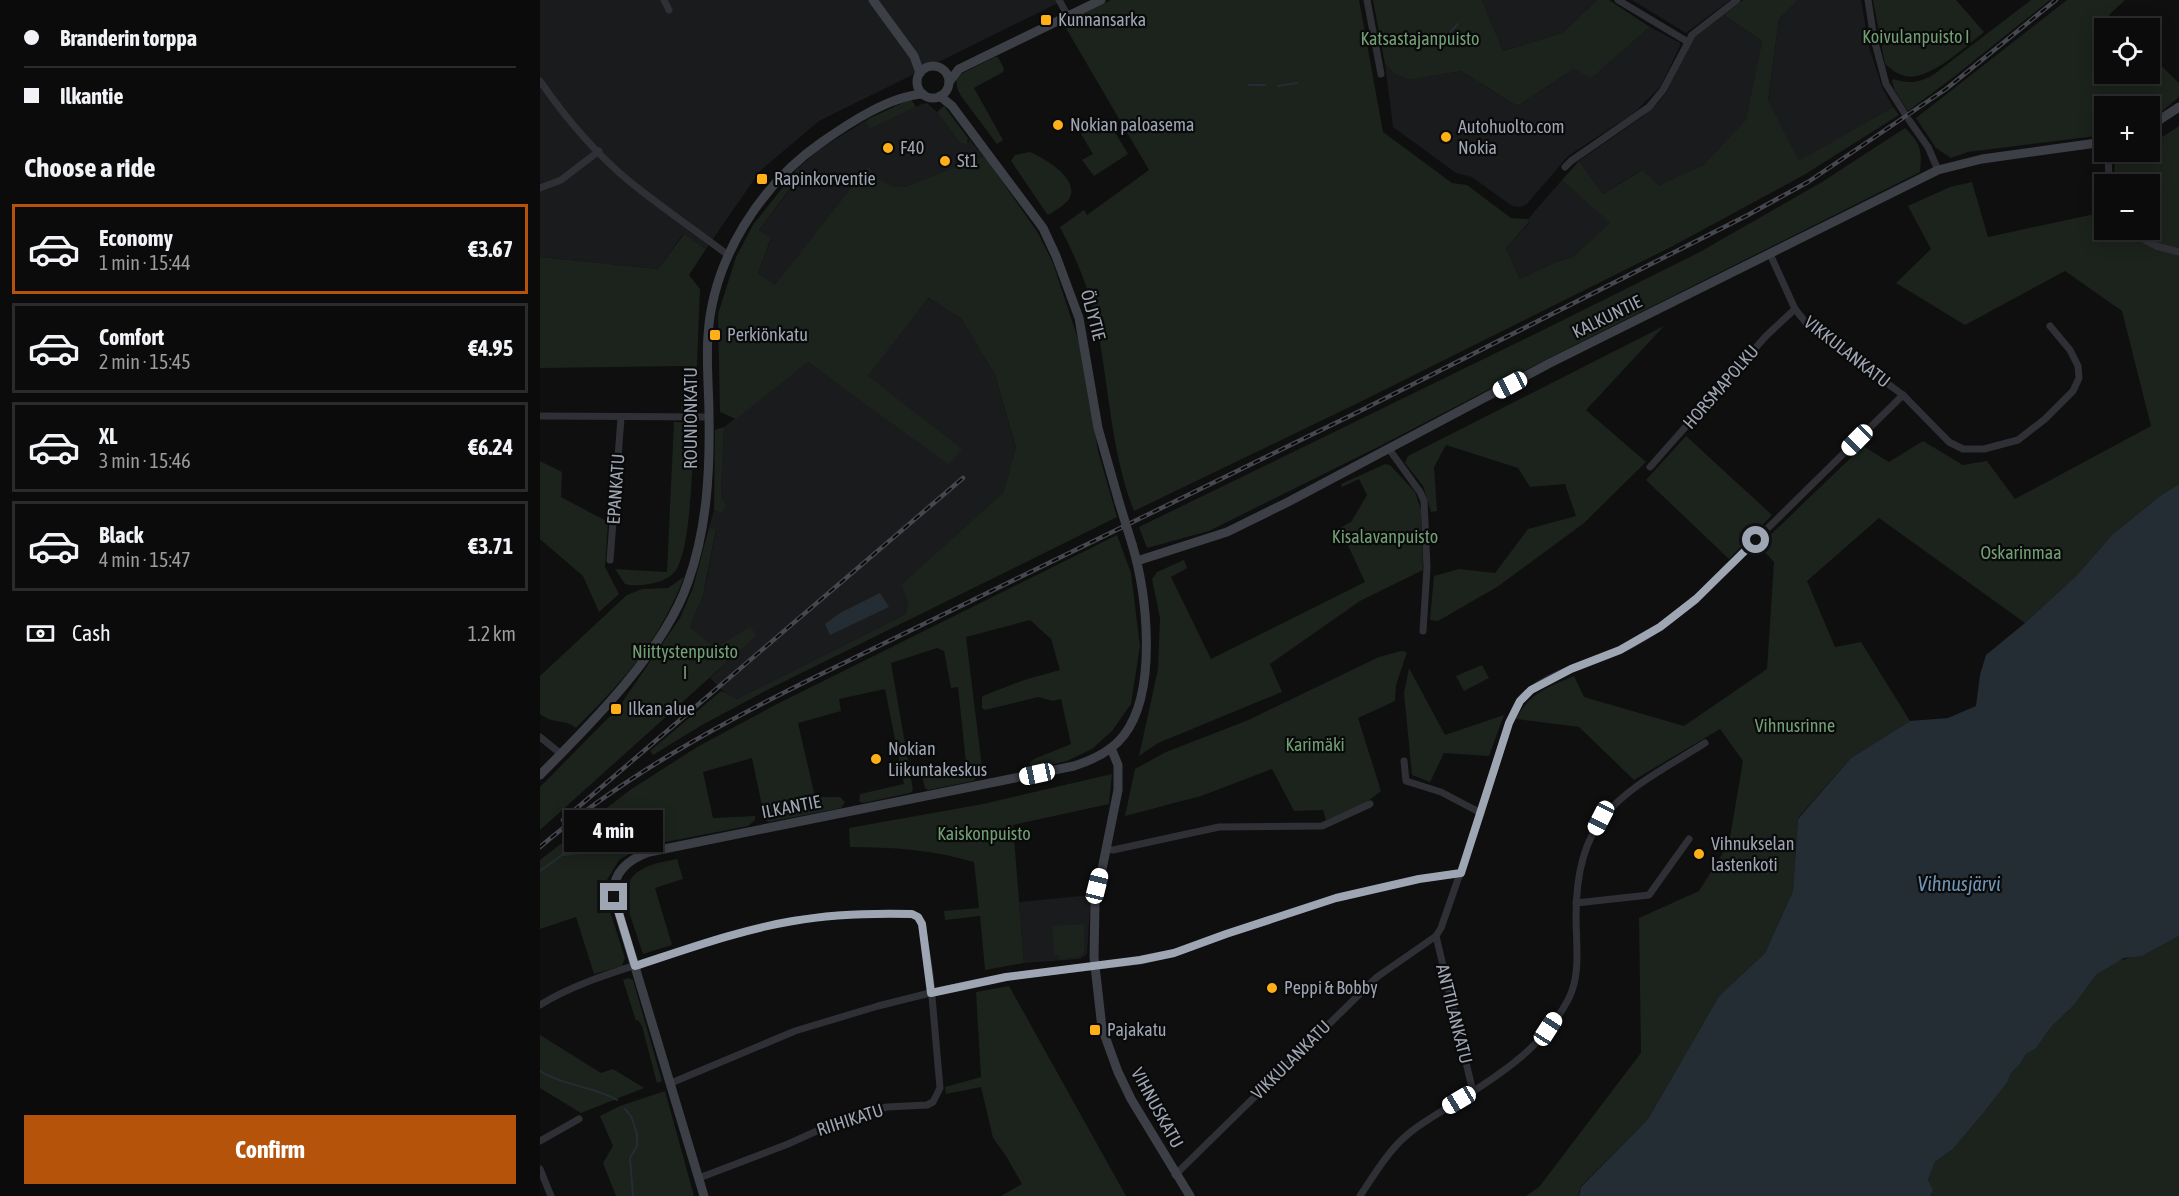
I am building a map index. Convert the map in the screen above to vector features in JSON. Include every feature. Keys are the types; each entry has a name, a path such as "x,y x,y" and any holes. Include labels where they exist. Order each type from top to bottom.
{"main road":[{"path":"873,0 914,56 943,70 959,69 1101,0"},
{"path":"914,56 923,94 931,97 945,89 959,69"},
{"path":"919,78 931,66"},
{"path":"943,70 945,89"},
{"name":"ROUNIONKATU","path":"906,95 919,78"},
{"name":"ÖLJYTIE","path":"945,89 952,106 1043,228 1056,256 1079,318 1098,428 1137,561"},
{"name":"ROUNIONKATU","path":"540,774 609,703 648,654 677,608 688,582 705,520 710,314 728,255 766,195 806,155 837,131 906,95 923,94"},
{"path":"2160,119 2179,106"},
{"name":"KALKUNTIE","path":"1137,561 1227,532 1550,363 1938,170 1982,159 2094,143"},
{"name":"ILKANTIE","path":"704,1196 613,889 621,869 627,862 639,855 1074,766 1096,758 1123,736 1133,720 1144,678 1146,622 1137,561"},
{"name":"VIHNUSKATU","path":"1111,748 1118,765 1119,778 1095,904 1095,966 1102,1028 1118,1072 1131,1099 1175,1175 1190,1196"}],"street":[{"path":"664,0 669,10"},
{"path":"1059,0 1068,16"},
{"path":"1367,0 1381,74"},
{"path":"1618,0 1688,42"},
{"path":"1565,167 1639,115 1657,99 1692,35 1737,0"},
{"path":"1868,0 1874,39 1886,84 1928,147 1938,170"},
{"path":"540,81 565,115 627,179 728,255"},
{"path":"540,188 561,180 598,151"},
{"path":"2145,240 2156,246 2179,252"},
{"name":"VIKKULANKATU","path":"1175,1175 1377,976 1436,936 1461,873 1509,723 1524,695 1549,680 1634,643 1679,613 1903,395 1807,324 1795,309 1770,254"},
{"name":"HORSMAPOLKU","path":"1650,467 1766,336 1795,309"},
{"path":"1903,395 1948,442 1963,449 1984,449 2018,440 2045,419 2073,391 2079,378 2078,366 2070,350 2050,326"},
{"path":"540,416 709,417"},
{"name":"EPANKATU","path":"610,560 621,418"},
{"path":"1389,449 1424,501 1427,567 1423,631"},
{"path":"540,737 561,754"},
{"path":"1360,1196 1407,1135 1533,1049 1570,997 1576,966 1576,903 1579,876 1586,849 1601,818 1628,791 1705,743"},
{"path":"1404,761 1406,780 1441,792 1481,813"},
{"path":"1107,849 1113,850 1220,827 1322,826 1371,804"},
{"path":"1576,903 1649,895 1689,838"},
{"path":"671,1083 795,1031 832,1019 931,993 1006,977 1140,960 1174,953 1336,898 1419,879 1461,873"},
{"path":"540,1005 582,984 734,934 792,921 855,914 912,914 918,917 922,924 931,993"},
{"name":"ANTTILANKATU","path":"1436,936 1473,1092"},
{"name":"RIIHIKATU","path":"699,1178 788,1144 850,1116 887,1107 927,1105 933,1102 940,1088 931,993"},
{"path":"540,1141 579,1119"},
{"path":"540,1169 550,1196"}],"shaded area":[{"path":"540,0 1064,0 819,121 760,171 706,249 683,234 658,269 540,257"},
{"path":"1482,0 1597,0 1562,33 1503,51"},
{"path":"1632,0 1730,0 1686,33"},
{"path":"1798,0 1861,0 1869,47 1882,87 1893,107 1799,162 1768,101 1779,19"},
{"path":"1724,15 1762,41 1747,120 1703,165 1659,185 1641,170 1603,194 1579,161 1657,104 1666,93 1694,38"},
{"path":"1650,27 1680,43 1660,87 1635,112 1568,156 1527,204 1521,207 1512,206 1472,177 1456,173 1393,127 1385,64 1394,74 1410,80 1461,71 1517,106 1574,69 1591,77"},
{"path":"927,103 937,112 960,143 969,142 968,138 988,161 978,158 905,187 892,188 885,185 868,166 775,286 758,273 771,239 759,230 801,175 798,168 820,149 868,119 866,123 870,129"},
{"path":"1562,180 1611,223 1573,257 1553,263 1520,279 1506,248 1529,223 1528,219"},
{"path":"927,298 961,317 995,375 1016,449 1003,493 908,601 906,614 737,699 728,696 710,678 756,635 750,628 715,649 690,627 703,596 707,578 716,530 709,528 714,510 722,513 724,427 808,362 854,394"},
{"path":"1091,895 1087,954 1080,959 1024,963 1019,902"}],"green space":[{"path":"1111,0 1359,0 1383,132 1452,183 1467,185 1511,218 1528,219 1529,222 1506,248 1520,279 1553,263 1573,257 1610,223 1562,180 1579,161 1603,194 1642,170 1659,185 1703,165 1746,120 1762,41 1724,15 1743,0 1798,0 1779,19 1768,100 1799,161 1893,107 1899,115 1804,175 1671,247 1362,401 1134,511 1115,440 1100,341 1092,305 1071,249 1060,227 1084,210 1087,215 1149,170 1063,23"},
{"name":"Katsastajanpuisto","path":"1373,0 1482,0 1503,51 1562,33 1597,0 1609,0 1650,27 1591,78 1574,69 1517,106 1461,71 1410,80 1394,74 1385,64"},
{"name":"Koivulanpuisto I","path":"1873,0 1956,0 1984,32 1946,62 1925,74 1905,76 1885,64"},
{"path":"2031,0 2050,0 1908,111 1895,91 1893,79 1914,82 1933,75"},
{"path":"2067,0 2125,0 2109,15 2112,18 2094,18 2094,84 2160,84 2160,65 2179,83 2179,97 2160,113 2160,96 2094,96 2094,136 1968,152 1951,158 1936,148 1916,118"},
{"path":"998,57 1004,69 1003,72 974,88 1003,140 997,144 961,96 956,80 961,74"},
{"path":"911,99 916,107 870,129 866,123 868,119"},
{"path":"944,106 968,138 967,144 960,143 937,112"},
{"path":"1107,119 1128,154 1094,176 1082,160 1093,154 1081,134"},
{"path":"2179,126 2179,484 2160,496 2113,534 2076,576 2025,623 1879,518 1807,581 1835,647 1861,642 1910,721 1851,758 1798,818 1793,891 1765,953 1719,996 1648,1119 1581,1186 1578,1196 1526,1196 1539,1187 1641,1053 1639,918 1699,891 1729,843 1743,761 1720,729 1634,780 1579,727 1516,719 1521,710 1540,692 1574,676 1584,697 1684,726 1767,669 1774,562 1759,546 1863,446 1889,462 1923,441 1963,465 1987,461 2015,499 2151,426 2122,311 2065,271 1965,325 1896,283 1931,249 1908,206 1950,187 1972,182 1988,237 2094,214 2094,240 2160,240 2160,174 2114,174 2115,162 2160,162 2160,138"},
{"path":"1905,128 1919,148 1920,172 1209,531 1147,548 1139,527 1698,253 1822,182"},
{"path":"1030,152 1052,164 1070,184 1069,199 1050,214 1047,214 1011,161 1015,155"},
{"path":"983,157 1038,233 1053,263 1079,342 1098,451 1117,517 771,688 702,725 653,755 650,751 721,691 737,699 906,614 908,601 901,585 1003,493 1016,448 995,375 961,318 928,298 868,376 962,449 949,465 808,362 736,419 720,412 718,314 736,257 753,225 798,168 801,174 759,230 771,238 758,273 775,285 868,166 880,180 888,185 905,187"},
{"path":"684,234 706,249 689,275 700,289 695,412 681,412 683,366 540,368 540,257 658,269"},
{"path":"1664,326 1586,410 1646,462 1584,523 1497,587 1438,621 1430,620 1434,576 1459,569 1495,573 1528,529 1576,516 1565,484 1530,487 1518,468 1446,445 1434,467 1437,511 1431,512 1423,486 1405,463 1408,456"},
{"path":"674,422 695,423 688,521 681,558 676,570 667,578 645,585 625,584 615,569 667,572"},
{"path":"724,427 721,490 726,506 722,513 714,510 715,430"},
{"path":"1686,436 1772,515 1729,559 1646,480"},
{"path":"540,461 562,472 561,497 608,522 605,567 619,594 599,612 583,576 540,539"},
{"name":"Kisalavanpuisto","path":"1385,464 1390,465 1415,492 1421,510 1423,570 1360,601 1270,664 1282,692 1158,743 1139,756 1158,669 1160,618 1152,579 1157,572 1184,560 1187,568 1171,577 1211,659 1365,582 1340,528 1351,522 1367,495 1359,479 1342,487 1341,484"},
{"name":"Niittystenpuisto I","path":"709,528 716,529 703,596 690,627 715,648 750,627 757,635 540,830 540,787 619,707 680,618 693,588"},
{"path":"1117,535 1131,573 1140,646 1131,704 1112,731 1092,749 1067,761 1033,769 1029,763 1034,759 1071,744 1061,699 1053,701 1038,697 985,710 982,708 982,697 985,695 1024,680 1060,670 1051,639 1030,620 966,637 982,766 976,779 928,790 925,788 921,772 966,763 958,687 951,688 944,651 937,648 891,663 913,790 910,793 863,803 859,801 860,794 904,784 885,689 839,699 841,711 798,723 815,797 840,797 845,802 841,808 769,822 765,820 752,758 703,772 713,818 755,816 755,820 748,826 640,847 619,860 607,880 606,899 625,958 622,966 594,974 576,917 540,929 540,860 630,790 697,747 775,705"},
{"path":"684,577 663,621 639,659 576,728 540,714 540,676 627,595 642,589 668,588"},
{"name":"Karimäki","path":"1401,651 1407,652 1396,685 1395,701 1358,718 1381,791 1364,804 1326,820 1323,810 1294,811 1272,769 1201,796 1125,816 1135,769 1166,752 1246,721 1379,657"},
{"path":"1482,665 1489,678 1464,691 1456,676"},
{"path":"1409,668 1445,735 1504,715 1489,756 1444,753 1430,782 1412,775 1404,693"},
{"name":"Kaiskonpuisto","path":"1112,774 1109,804 1013,825 1024,963 985,970 980,916 945,920 944,911 979,908 974,862 913,850 850,847 849,828 983,804"},
{"path":"677,859 683,879 655,888 672,945 643,954 624,897 627,887 636,873 643,869"},
{"path":"1084,924 1084,952 1079,957 1059,959 1059,955 1054,955 1052,926"},
{"path":"2179,936 2179,1196 1930,1196 1928,1180 1935,1162 1953,1149 2007,1083 2011,1073 2026,1054 2036,1047 2051,1027 2074,1005 2097,974 2115,962 2149,952"},
{"path":"628,978 633,980 662,1081 657,1083 642,1026 638,1020 636,1021 623,980"},
{"path":"1009,986 1126,1196 1001,1196 1022,1184 993,1138 981,1087 946,1094 945,1087 981,1077 976,992"},
{"path":"540,1035 601,1073 613,1069 644,1088 581,1113 540,1088"},
{"path":"665,1091 694,1196 616,1196 603,1163 613,1146 600,1116 620,1106"}],"water":[{"name":"Vihnusjärvi","path":"2179,484 2179,936 2142,956 2124,958 2097,974 2074,1005 2051,1027 2036,1048 2026,1054 2011,1073 2007,1083 1953,1149 1935,1162 1928,1180 1933,1190 1930,1196 1579,1196 1581,1187 1648,1119 1719,996 1765,953 1793,891 1798,819 1851,758 1910,721 1948,718 1976,706 1980,675 1986,655 2076,576 2113,534 2160,496"},
{"path":"880,593 889,607 830,635 825,624 840,613"}],"waterway":[{"path":"1450,32 1458,24"},
{"path":"1278,86 1297,83"},
{"path":"1249,85 1265,85"},
{"path":"540,871 562,855 591,852 646,814"},
{"path":"540,1071 617,1100"},
{"path":"625,1109 631,1116 637,1134 637,1146 630,1158 633,1196"}],"railway":[{"path":"540,847 603,798 636,776 740,715 1354,414 1748,215 1808,182 1946,89 2056,0"},
{"path":"563,820 963,478"}],"place":[{"name":"Kunnansarka","path":"1046,20"},
{"name":"Nokian paloasema","path":"1058,125"},
{"name":"Autohuolto.com Nokia","path":"1446,137"},
{"name":"F40","path":"888,148"},
{"name":"St1","path":"945,161"},
{"name":"Rapinkorventie","path":"762,179"},
{"name":"Perkiönkatu","path":"715,335"},
{"name":"Ilkan alue","path":"616,709"},
{"name":"Nokian Liikuntakeskus","path":"876,759"},
{"name":"Vihnukselan lastenkoti","path":"1699,854"},
{"name":"Peppi & Bobby","path":"1272,988"},
{"name":"Pajakatu","path":"1095,1030"}],"route":[{"path":"614,897 635,966 734,934 792,921 855,914 912,914 918,917 924,931 931,993 1006,977 1080,969 1174,953 1336,898 1419,879 1461,873 1509,723 1524,695 1549,680 1634,643 1660,627 1696,599 1756,540"}],"park label":[{"name":"Oskarinmaa","path":"2021,553"},
{"name":"Vihnusrinne","path":"1795,726"}]}
